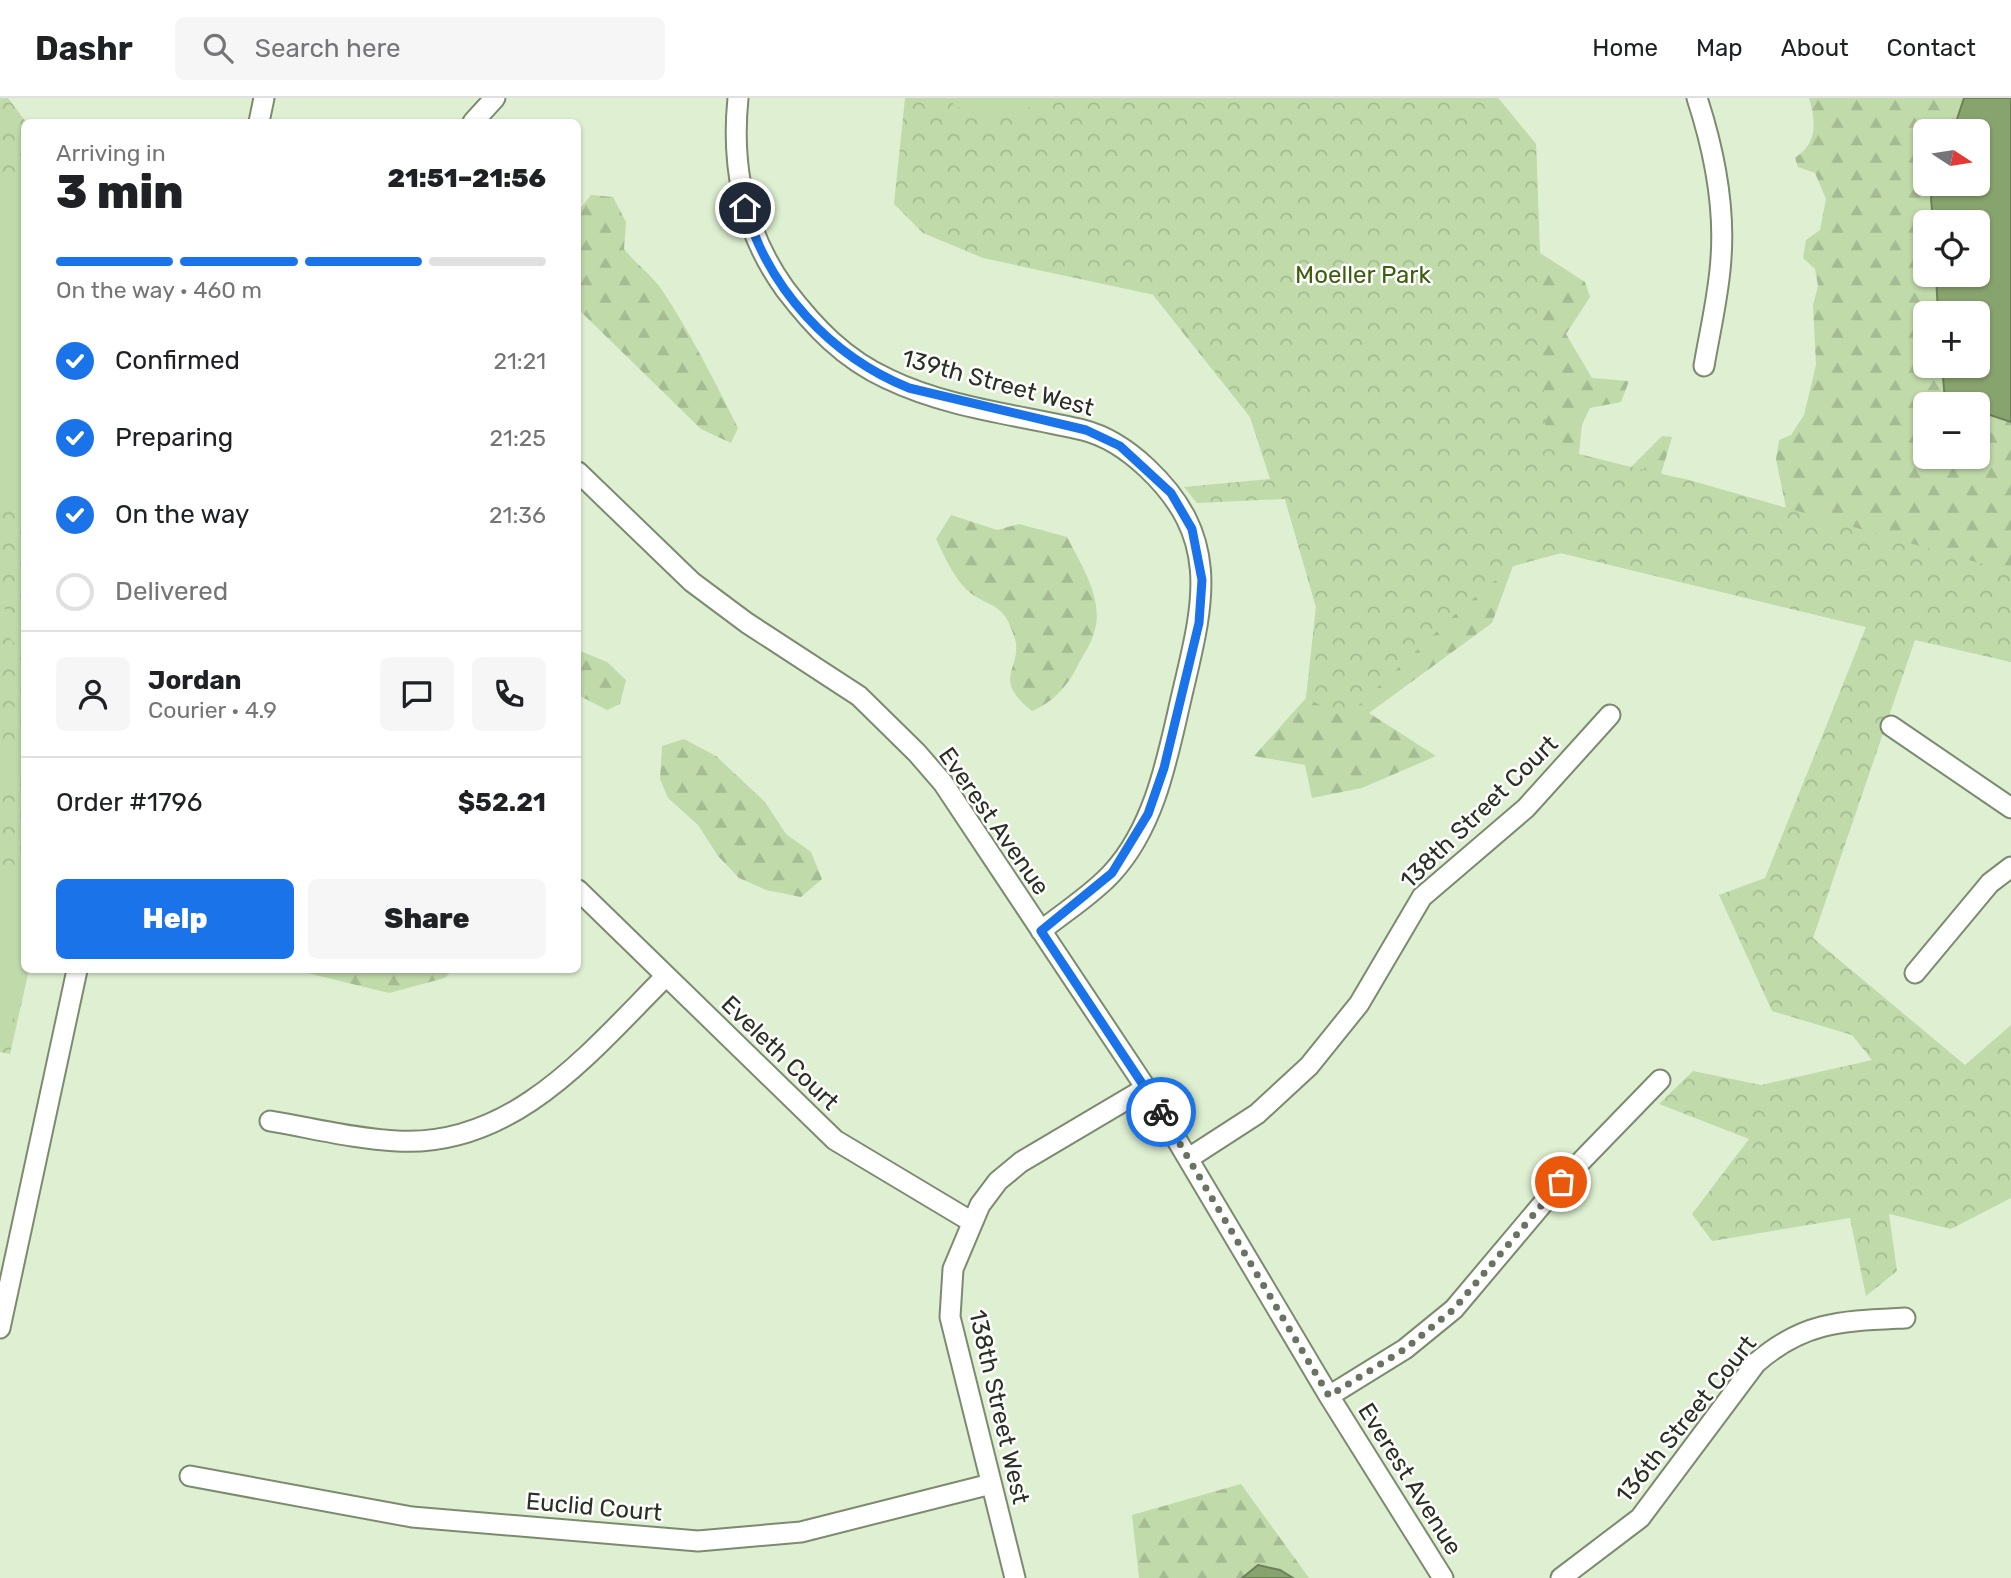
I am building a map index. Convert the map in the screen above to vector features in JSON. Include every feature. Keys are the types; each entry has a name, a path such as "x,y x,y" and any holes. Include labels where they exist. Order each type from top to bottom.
{"street":[{"path":"259,119 264,98"},
{"path":"476,119 495,98"},
{"name":"139th Street West","path":"738,98 736,119 740,184 754,237 768,266 820,332 859,363 909,388 1086,430 1120,446 1171,493 1192,529 1202,580 1199,623 1164,768 1148,814 1112,873 1041,931"},
{"path":"1697,98 1710,138 1721,195 1721,259 1704,366"},
{"name":"Everest Avenue","path":"581,475 692,582 747,623 859,696 917,753 943,783 1146,1088 1329,1396 1443,1578"},
{"name":"138th Street Court","path":"1189,1158 1257,1114 1309,1066 1359,1004 1422,897 1526,808 1610,715"},
{"path":"1891,726 2011,808"},
{"path":"1915,973 1990,883 2011,867"},
{"name":"Eveleth Court","path":"581,893 835,1140 972,1222"},
{"path":"0,1328 8,1250 76,973"},
{"path":"270,1121 398,1142 446,1138 487,1127 557,1085 666,976"},
{"path":"1329,1396 1405,1349 1454,1309 1561,1182 1660,1080"},
{"name":"138th Street West","path":"1015,1578 950,1317 953,1269 972,1222 998,1181 1021,1162 1146,1088"},
{"name":"136th Street Court","path":"1562,1578 1640,1518 1756,1363 1775,1346 1798,1332 1821,1326 1860,1320 1905,1318"},
{"name":"Euclid Court","path":"190,1476 412,1517 698,1541 802,1532 991,1484"}],"green space":[{"path":"0,98 8,98 24,119 21,119 21,973 28,973 10,1054 0,1052"},
{"name":"Moeller Park","path":"905,98 1498,98 1536,144 1546,448 1689,480 2011,572 2011,662 1915,640 1813,938 1965,1065 2011,1025 2011,1198 1951,1229 1889,1214 1897,1271 1866,1296 1850,1218 1712,1241 1692,1214 1749,1139 1659,1104 1693,1071 1761,1085 1872,1060 1852,1035 1772,1011 1719,895 1765,878 1866,627 1561,553 1513,566 1461,609 1345,718 1306,698 1317,611 1285,499 1197,503 1184,487 1270,479 1250,417 1159,296 983,258 923,233 894,204"},
{"path":"947,98 1042,98 1020,112 994,117 968,112"},
{"path":"1498,98 1536,144 1540,253 1585,282 1590,297 1566,334 1592,378 1629,381 1621,402 1590,408 1582,424 1579,454 1631,467 1662,436 1672,437 1661,474 1786,508 1776,459 1779,440 1791,435 1804,415 1816,365 1813,305 1818,286 1815,269 1803,258 1806,240 1820,230 1826,199 1815,173 1798,167 1795,158 1808,145 1813,131 1809,98 2011,98 2011,662 1561,553 1513,566 1492,623 1369,713 1436,756 1362,788 1312,798 1305,765 1254,756 1306,698 1316,606 1285,499 1270,476 1250,417 1153,295 1242,225"},
{"path":"0,178 21,180 21,504 0,499"},
{"path":"591,195 613,197 626,222 624,249 664,293 694,342 738,428 731,443 701,429 581,312 581,207"},
{"path":"951,515 997,530 1019,524 1067,537 1090,583 1097,621 1091,642 1063,688 1053,699 1032,711 1020,700 1010,681 1016,649 1006,617 962,585 936,539"},
{"path":"0,605 21,622 21,650 0,628"},
{"path":"581,651 607,662 626,680 620,704 607,710 581,697"},
{"path":"684,739 716,756 765,802 786,834 811,852 822,879 801,897 766,890 739,878 718,856 698,825 668,798 660,779 662,746"},
{"path":"21,749 21,778 0,795 0,770"},
{"path":"0,872 21,876 21,973 24,973 10,1031 0,1028"},
{"path":"307,973 449,973 445,978 389,993"},
{"path":"1241,1484 1309,1578 1139,1578 1132,1515"}],"shaded area":[{"path":"1964,98 2011,98 2011,422 1990,415 1990,392 1944,392 1943,378 1990,378 1990,301 1937,301 1937,287 1990,287 1990,210 1932,210 1932,196 1990,196 1990,119 1957,119"},
{"path":"1258,1565 1280,1570 1293,1578 1242,1578"}],"way so far":[{"path":"1161,1112 1329,1396 1405,1349 1454,1309 1561,1182"}],"route":[{"path":"745,208 754,237 768,266 802,312 838,349 886,379 909,388 1050,424 1086,430 1120,446 1134,456 1171,493 1192,529 1202,580 1199,623 1164,768 1148,814 1112,873 1041,931 1161,1112"}]}
